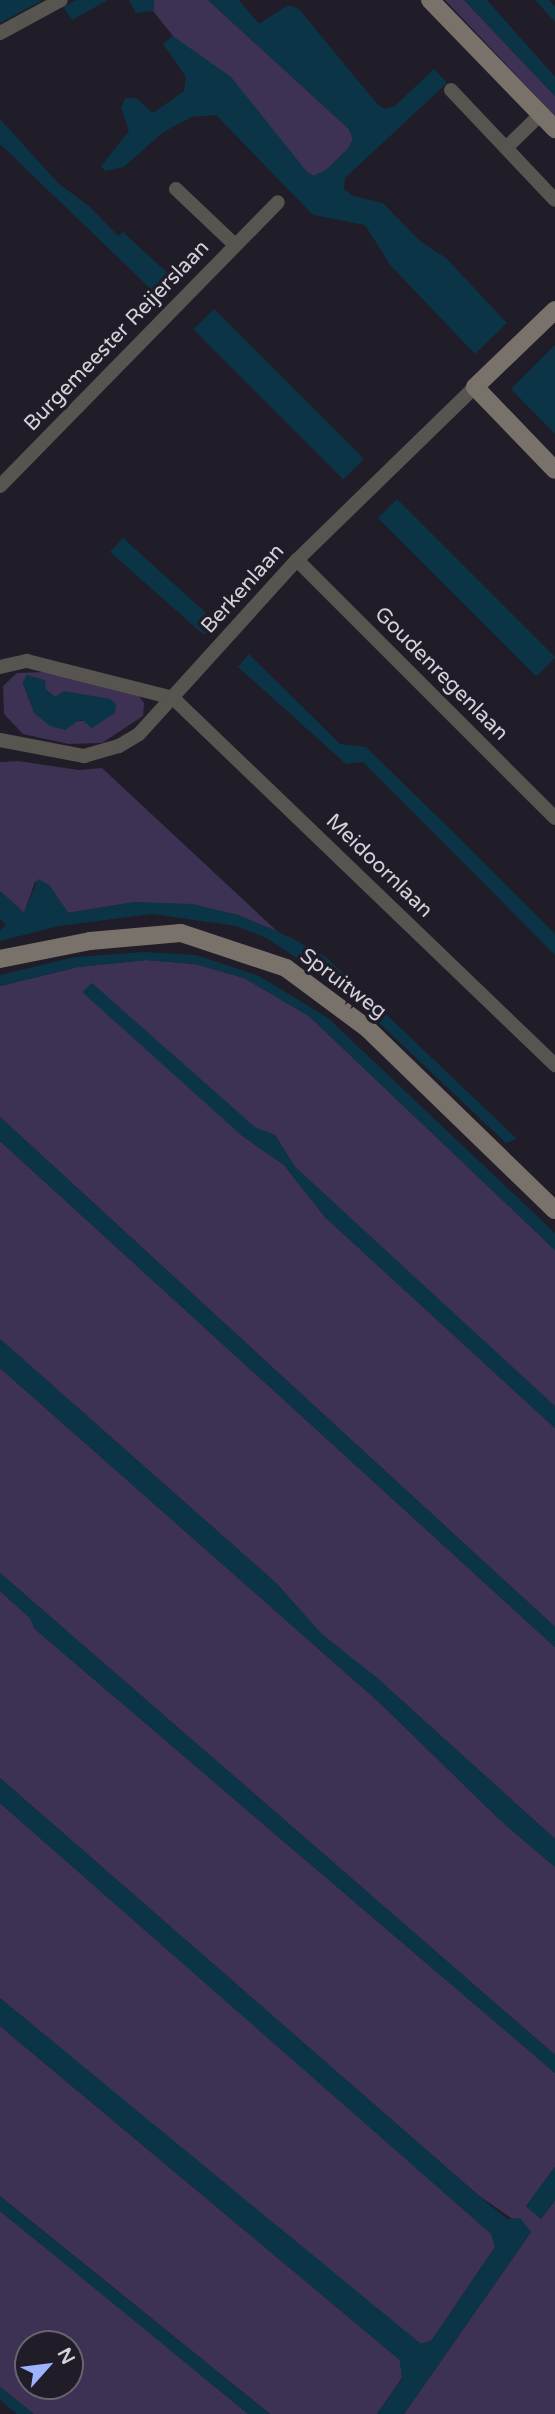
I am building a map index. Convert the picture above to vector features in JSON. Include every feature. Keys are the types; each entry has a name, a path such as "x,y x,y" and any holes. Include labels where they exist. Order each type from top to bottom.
{"main road":[{"path":"430,0 555,129"},
{"path":"555,310 475,387 555,470"},
{"name":"Spruitweg","path":"0,959 90,941 181,933 286,968 368,1029 555,1210"}],"street":[{"path":"0,33 61,0"},
{"path":"451,90 555,200"},
{"path":"506,148 541,114"},
{"name":"Burgemeester Reijerslaan","path":"176,189 235,245"},
{"name":"Burgemeester Reijerslaan","path":"0,486 278,202"},
{"name":"Berkenlaan","path":"0,740 84,756 100,753 139,734 297,560 475,387"},
{"name":"Goudenregenlaan","path":"297,560 555,818"},
{"path":"0,667 27,661 173,698"},
{"name":"Meidoornlaan","path":"173,698 555,1065"}],"shaded area":[{"path":"154,0 208,0 349,129 353,139 348,149 326,170 314,176 307,172 173,36 153,11"},
{"path":"445,0 464,0 555,96 555,116"},
{"path":"46,672 139,696 144,703 143,716 102,743 69,744 23,734 4,714 3,686 17,673","holes":["28,675 55,697 110,699 87,721 74,721 29,700 23,683"]},
{"path":"18,761 79,770 102,768 278,932 238,915 135,902 68,913 49,885 35,882 24,913 0,891 0,762"},
{"path":"146,960 195,964 244,978 309,1016 555,1250 555,1407 295,1167 275,1135 256,1128 241,1135 284,1165 325,1217 555,1428 555,1627 0,1117 0,986 78,967"},
{"path":"0,1141 555,1647 555,1839 377,1678 322,1635 276,1583 0,1339"},
{"path":"0,1368 381,1704 499,1819 555,1867 555,2055 0,1573"},
{"path":"0,1591 30,1618 35,1629 555,2073 555,2167 526,2206 541,2219 555,2200 555,2414 404,2414 531,2232 478,2195 0,1778"},
{"path":"0,1803 492,2234 495,2247 432,2340 421,2344 376,2310 0,1998"},
{"path":"0,2026 400,2360 402,2378 377,2414 270,2414 0,2196"},
{"path":"0,2211 248,2414 34,2414 16,2400 84,2400 84,2330 14,2330 14,2398 0,2387"}],"water":[{"path":"0,0 43,0 0,23"},
{"path":"76,0 108,0 72,20 63,7"},
{"path":"129,0 154,0 153,11 136,13"},
{"path":"208,0 239,0 259,24 288,5 299,9 378,105 386,109 395,106 434,69 447,83 345,178 344,189 353,196 383,203 420,241 446,258 507,323 475,354 391,266 365,225 313,215 216,115 191,117 162,133 124,167 105,171 101,166 129,131 121,108 125,98 136,98 153,113 184,91 186,77 163,44 173,36 231,77 307,172 314,176 326,170 348,149 353,139 349,129"},
{"path":"464,0 487,0 555,77 555,96"},
{"path":"535,0 549,0 555,7 555,22"},
{"path":"0,119 58,183 90,207 118,236 123,232 173,278 157,295 0,144"},
{"path":"214,309 364,459 343,479 193,330"},
{"path":"555,345 555,434 511,389"},
{"path":"397,499 555,657 536,676 378,518"},
{"path":"123,538 215,621 211,629 204,635 110,552"},
{"path":"249,654 340,744 366,747 451,830 555,934 555,955 363,762 346,764 238,667"},
{"path":"27,675 45,680 46,690 55,697 64,691 110,699 116,704 115,713 92,728 81,719 65,730 50,726 34,713 23,682"},
{"path":"38,879 49,885 68,913 135,902 193,904 238,915 290,937 327,958 517,1139 506,1143 339,985 266,938 236,926 152,914 59,926 0,941 0,930 6,925 0,919 0,891 24,913"},
{"path":"144,952 196,955 259,976 328,1018 555,1233 555,1250 309,1016 244,978 195,964 146,960 78,967 0,986 0,975 75,957"},
{"path":"92,983 256,1128 275,1135 295,1167 555,1406 555,1428 325,1217 284,1165 241,1135 82,992"},
{"path":"0,1117 555,1627 555,1647 0,1141"},
{"path":"0,1339 276,1583 322,1634 377,1678 555,1839 555,1867 499,1819 381,1704 0,1368"},
{"path":"0,1573 555,2055 555,2073 35,1629 30,1618 0,1591"},
{"path":"0,1778 478,2195 507,2219 520,2218 531,2232 404,2414 377,2414 402,2379 400,2360 0,2026 0,1998 421,2344 432,2340 495,2247 491,2234 0,1803"},
{"path":"555,2167 555,2200 541,2219 526,2206"},
{"path":"0,2196 270,2414 248,2414 0,2211"},
{"path":"0,2387 34,2414 17,2414 0,2400"}]}
